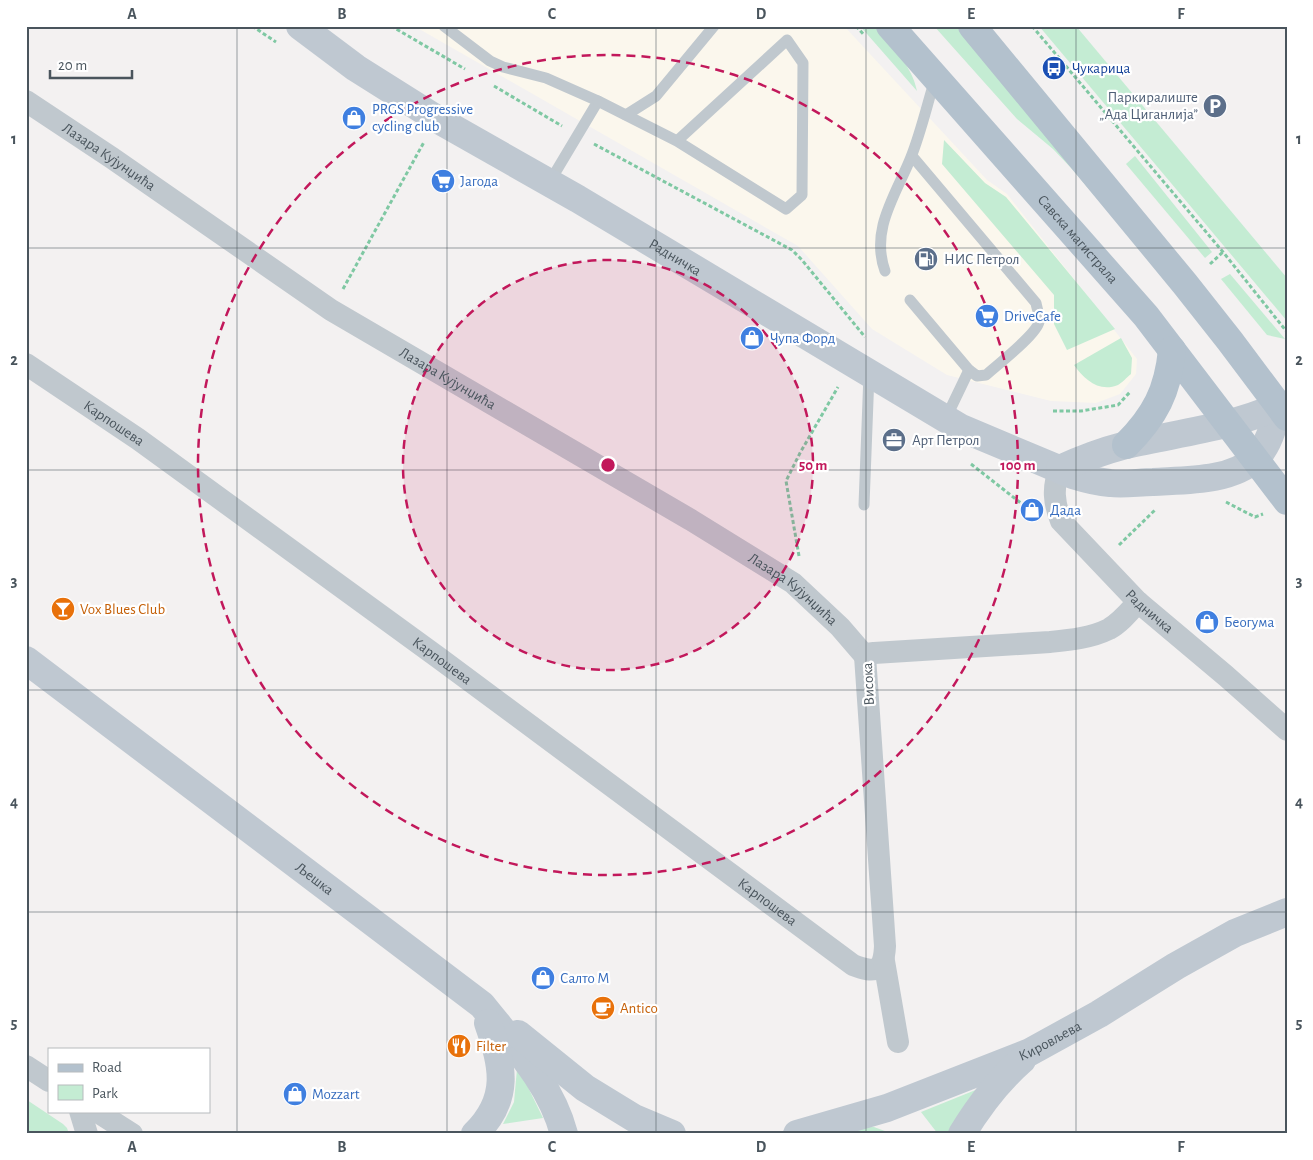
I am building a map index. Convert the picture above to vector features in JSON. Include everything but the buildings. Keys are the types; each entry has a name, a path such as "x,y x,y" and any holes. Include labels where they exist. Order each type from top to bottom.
{"main road":[{"name":"Савска магистрала","path":"890,26 1146,316 1255,459"},
{"path":"972,26 1284,408"},
{"path":"1126,445 1152,415 1162,397 1169,374 1172,350"},
{"path":"1255,459 1279,506"}],"street":[{"name":"Радничка","path":"300,26 356,68 437,119 550,183 961,428 1060,469 1089,480 1118,484 1205,479 1233,472 1255,459 1264,448 1284,408"},
{"name":"Лазара Кујунџића","path":"26,101 112,158 331,310 691,520 793,583 840,627 865,656"},
{"name":"Карпошева","path":"26,364 138,439 439,658 853,965 871,970 881,966 884,961"},
{"path":"1060,469 1126,445 1228,424 1284,408"},
{"name":"Радничка","path":"1060,469 1054,490 1056,506 1061,521 1138,602 1287,730"},
{"name":"Висока","path":"898,1042 884,961 885,946 865,656 874,653 1074,639 1110,628 1138,602"},
{"name":"Љешка","path":"26,660 482,1005 526,1061 548,1094 564,1134"},
{"name":"Кировљева","path":"797,1134 887,1108 1030,1052 1235,933 1285,913"},
{"path":"475,1134 494,1109 502,1070 497,1047 482,1005"},
{"path":"482,1005 585,1088 634,1118 672,1134"},
{"path":"962,1134 988,1095 1030,1052"},
{"path":"26,1066 48,1080"},
{"path":"80,1112 87,1134"},
{"path":"98,1112 132,1134"}],"lane":[{"path":"444,26 490,61 503,67 546,78 598,101 677,141 786,209 802,195 803,63 787,40 677,141"},
{"path":"626,115 656,96 714,26"},
{"path":"885,271 882,263 880,241 883,222 912,156 936,78"},
{"path":"550,183 598,101"},
{"path":"910,300 969,370 977,376 986,375 1036,330 1039,322 1036,303 912,156"},
{"path":"860,368 864,505"},
{"path":"946,418 969,370"}],"path":[{"path":"391,26 467,71"},
{"path":"1032,26 1223,252 1287,332"},
{"path":"492,85 577,135 792,250 866,338"},
{"path":"331,310 437,119"},
{"path":"1210,264 1223,252"},
{"path":"800,558 786,481 800,453 860,368"},
{"path":"1053,411 1081,411 1118,405 1134,388"},
{"path":"966,460 1037,517"},
{"path":"1222,502 1226,502 1255,517 1279,506"},
{"path":"1100,563 1154,510 1163,509"}],"shaded area":[{"path":"414,26 844,26 987,180 1007,194 1137,359 1136,374 1120,394 1096,403 1051,401 947,375 872,329 798,246"}],"green space":[{"path":"860,26 875,26 906,64 917,91"},
{"path":"934,26 959,26 1127,234 1072,169 1053,149 1017,119"},
{"path":"1039,26 1076,26 1287,278 1287,321"},
{"path":"944,140 985,183 1006,197 1115,329 1067,350 1054,324 1054,295 942,164"},
{"path":"1135,156 1212,252 1205,258 1126,164"},
{"path":"1230,274 1285,339 1267,335 1221,279"},
{"path":"1121,338 1132,358 1131,374 1118,385 1111,387 1098,386 1087,380 1074,365"},
{"path":"517,1069 543,1118 503,1124 514,1102"},
{"path":"983,1087 951,1134 938,1134 921,1112"},
{"path":"27,1100 63,1124 69,1134 26,1134"},
{"path":"863,1127 874,1127 893,1134 825,1134"}],"place":[{"name":"Чукарица","path":"1054,68"},
{"name":"Паркиралиште „Ада Циганлија”","path":"1215,106"},
{"name":"PRGS Progressive cycling club","path":"354,118"},
{"name":"Јагода","path":"443,181"},
{"name":"НИС Петрол","path":"926,259"},
{"name":"DriveCafe","path":"987,316"},
{"name":"Чупа Форд","path":"752,338"},
{"name":"Арт Петрол","path":"894,440"},
{"name":"Дада","path":"1032,510"},
{"name":"Vox Blues Club","path":"63,609"},
{"name":"Беогума","path":"1207,622"},
{"name":"Салто М","path":"543,978"},
{"name":"Antico","path":"603,1008"},
{"name":"Filter","path":"459,1046"},
{"name":"Mozzart","path":"295,1094"}]}
